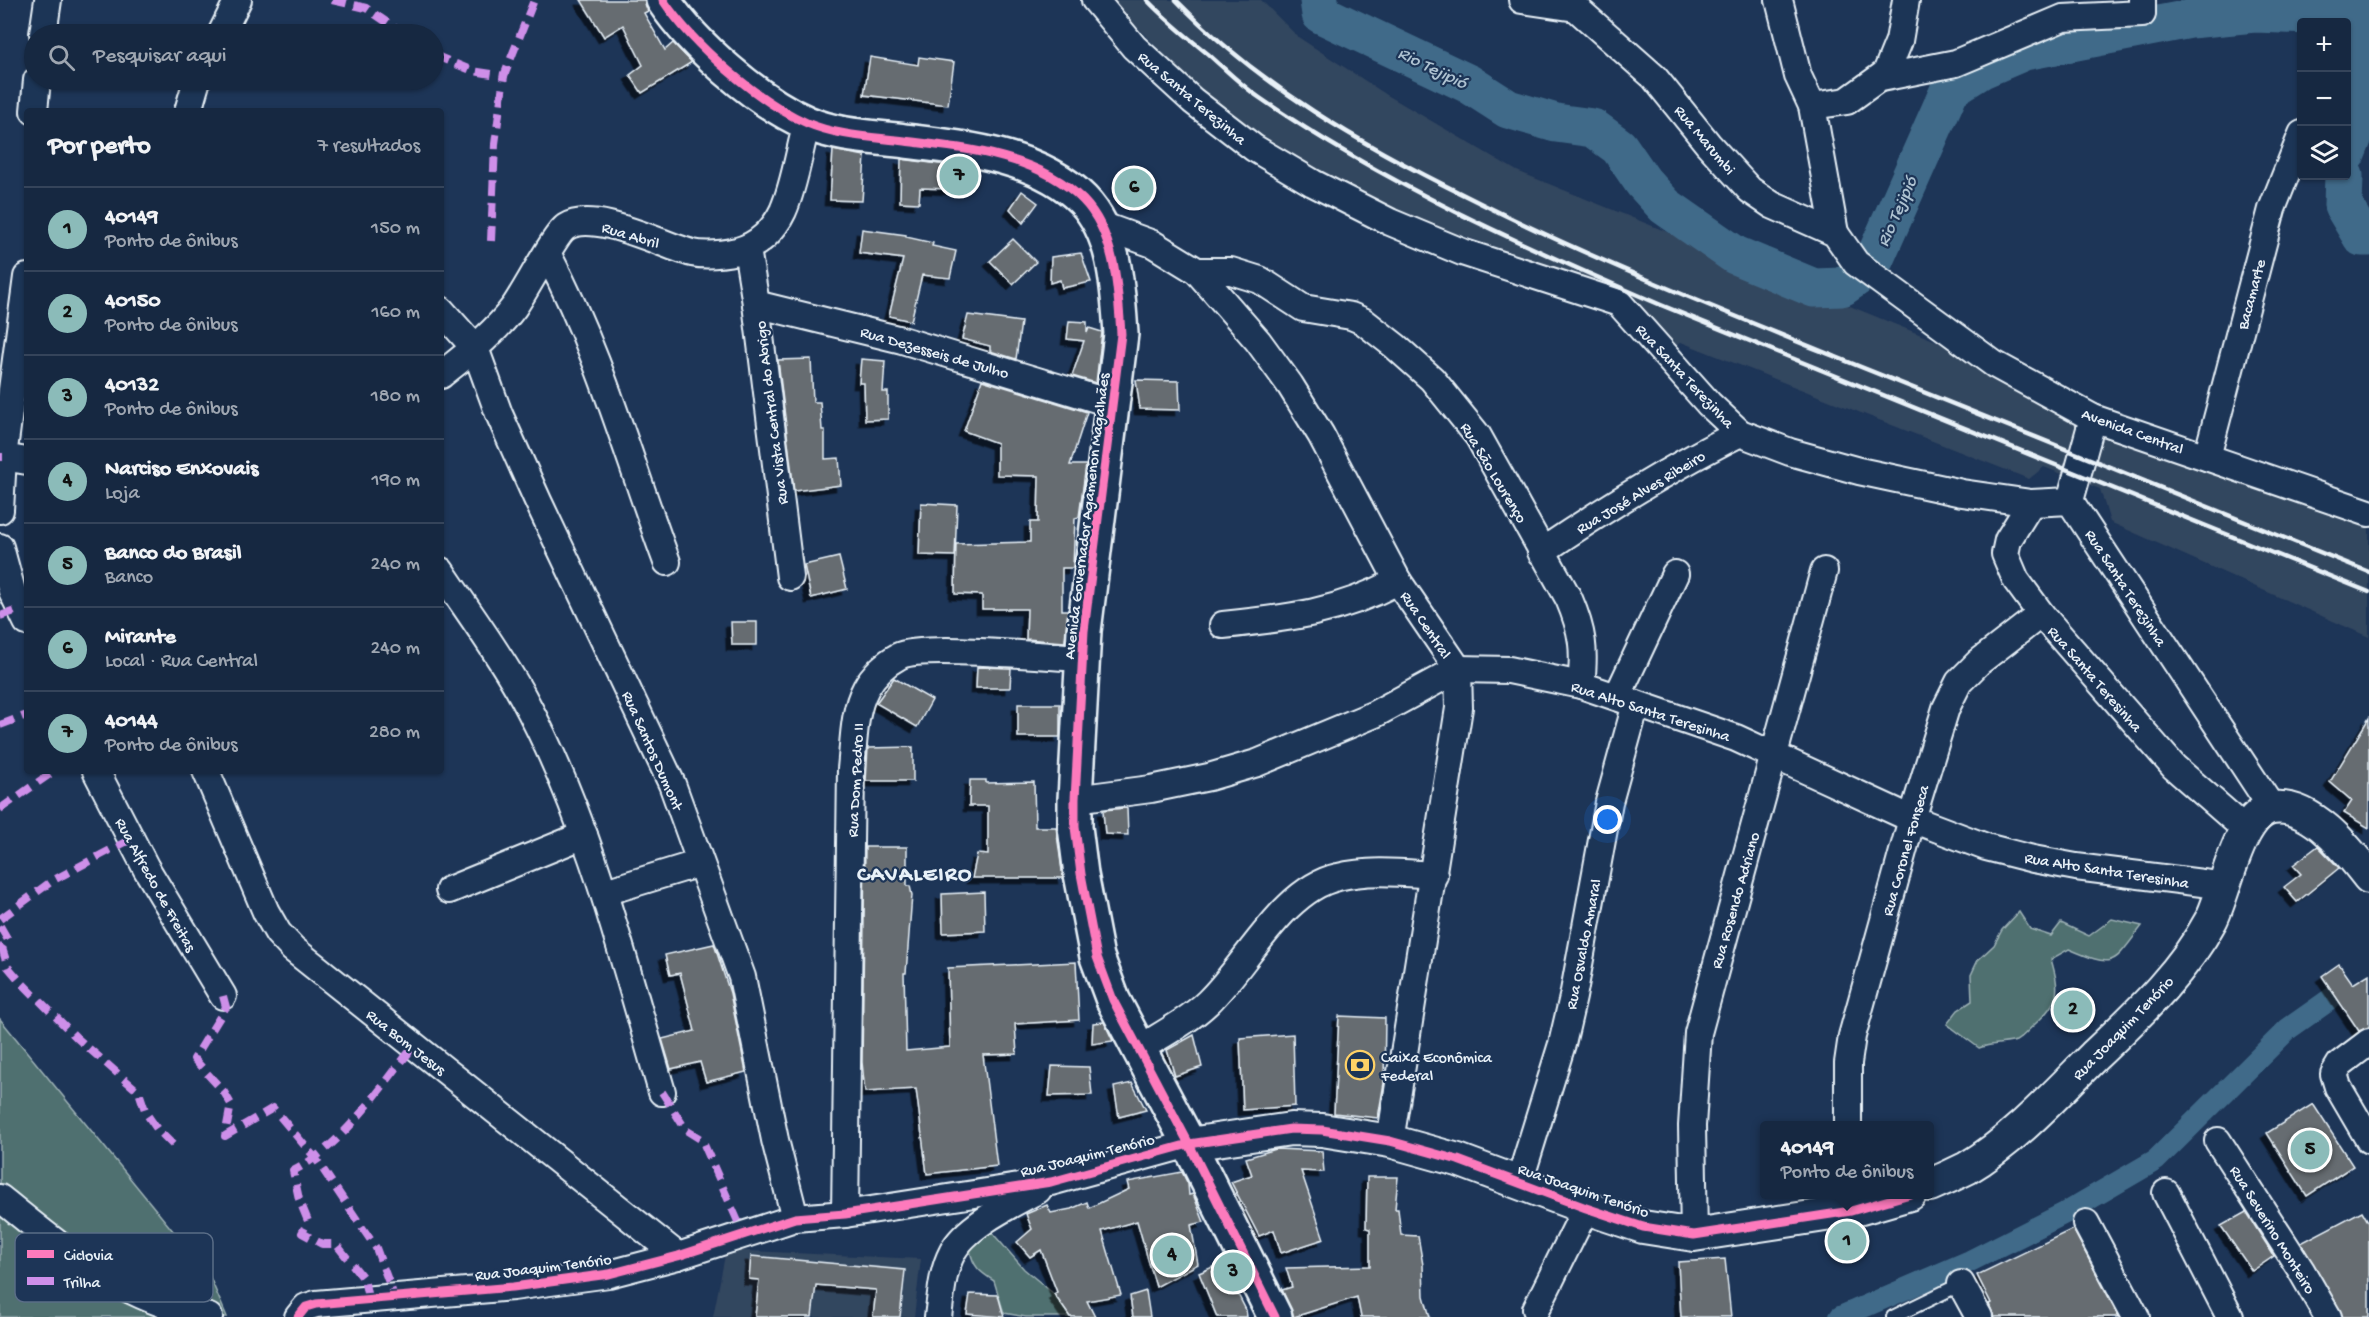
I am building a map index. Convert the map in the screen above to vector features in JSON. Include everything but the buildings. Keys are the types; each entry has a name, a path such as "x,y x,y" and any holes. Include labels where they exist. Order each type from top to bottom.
{"main road":[{"name":"Avenida Governador Agamenon Magalhães","path":"663,0 675,18 712,58 759,94 807,123 844,132 978,152 1021,163 1059,181 1084,201 1098,224 1112,256 1118,292 1121,334 1083,658 1075,799 1075,827 1081,874 1097,957 1113,1000 1190,1144 1275,1317"}],"street":[{"path":"44,24 48,0"},
{"path":"225,24 238,0"},
{"name":"Rua Santa Terezinha","path":"1095,0 1134,47 1193,101 1254,148 1313,183 1390,222 1462,252 1619,303 1709,404 1740,433 1790,452 1859,471 1962,493 2031,503 2070,501 2272,808"},
{"name":"Rua Marumbi","path":"1522,0 1576,4 1654,77 1707,144 1750,190 1772,205 1835,233"},
{"path":"1779,0 1798,76 1812,106 1835,233"},
{"path":"1881,78 1894,58 1906,0"},
{"path":"1812,106 1847,101 1881,78 1956,63 2063,18 2142,14 2142,0"},
{"path":"34,108 36,90"},
{"path":"189,108 194,90"},
{"path":"747,249 765,238 783,211 807,123"},
{"name":"Bacamarte","path":"2207,457 2272,209 2297,144"},
{"name":"Rua Abril","path":"444,373 475,348 513,308 548,255 556,237 567,226 594,222 624,228 695,253 721,254 747,249"},
{"name":"Rua Central","path":"1098,224 1153,244 1197,271 1258,341 1290,385 1321,435 1398,581 1458,669 1459,708 1390,1141"},
{"name":"Avenida Central","path":"1835,233 1856,263 1994,364 2093,418 2369,513"},
{"name":"Rua Vista Central do Abrigo","path":"747,249 790,577"},
{"path":"548,255 568,293 613,406 636,479 668,562"},
{"name":"Rua São Lourenço","path":"1197,271 1231,271 1260,280 1303,308 1351,316 1363,321 1432,379 1478,436 1580,624 1584,646 1581,685"},
{"name":"Rua Dezesseis de Julho","path":"756,304 902,340 1113,404"},
{"name":"Rua Santos Dumont","path":"444,313 475,348 499,414 533,490 672,784 742,977 780,1159 795,1218"},
{"path":"0,510 15,459 24,322"},
{"path":"2070,501 2093,418"},
{"name":"Rua José Alves Ribeiro","path":"1541,552 1606,508 1688,459 1740,433"},
{"name":"Rua Santa Teresinha","path":"2031,503 2008,540 2005,554 2016,580 2041,614 2174,767 2245,829"},
{"path":"0,548 12,591 24,616"},
{"name":"Rua Rosendo Adriano","path":"1694,1235 1692,1126 1698,1033 1824,571"},
{"name":"Rua Osvaldo Amaral","path":"1519,1183 1564,1034 1609,802 1626,700 1675,574"},
{"path":"444,575 500,656 524,698 584,836 605,892 663,1092"},
{"path":"1223,625 1327,611 1355,602 1398,581"},
{"name":"Rua Coronel Fonseca","path":"1848,1121 1848,1063 1852,1036 1912,819 1946,708 1959,682 1979,662 2041,614"},
{"name":"Rua Dom Pedro II","path":"844,1214 851,769 858,706 867,687 879,671 900,655 929,651 1083,658"},
{"name":"Rua Alto Santa Teresinha","path":"1075,799 1174,784 1257,764 1376,714 1458,669 1509,670 1581,685 1736,738 1912,819 1986,847 2034,860 2226,886"},
{"name":"Rua Alfredo de Freitas","path":"98,774 146,868 223,996"},
{"name":"Rua Bom Jesus","path":"207,774 266,912 278,933 293,949 678,1256"},
{"path":"2245,829 2256,817 2272,808 2290,810 2313,820 2343,844 2369,877"},
{"name":"Rua Joaquim Tenório","path":"1934,1183 1968,1167 2025,1124 2153,1000 2188,956 2212,919 2245,829"},
{"path":"449,890 584,836"},
{"path":"605,892 700,863"},
{"path":"1140,1049 1208,1002 1297,899 1317,885 1337,877 1362,873 1434,875"},
{"path":"2369,1042 2340,1064 2334,1074 2338,1087 2369,1140"},
{"name":"Rua Joaquim Tenório","path":"299,1315 316,1304 571,1280 609,1274 678,1256 795,1218 844,1214 1051,1182 1190,1144 1291,1128 1322,1130 1390,1141 1458,1160 1643,1227 1694,1235 1877,1199"},
{"name":"Rua Severino Monteiro","path":"2218,1141 2301,1270 2328,1317"},
{"path":"938,1317 945,1270 952,1251 971,1232 1051,1182"},
{"path":"2166,1193 2230,1317"},
{"path":"0,1198 43,1233"},
{"path":"1536,1310 1586,1208"},
{"path":"2086,1223 2136,1317"},
{"path":"1961,1284 1979,1317"},
{"path":"158,1302 209,1317"}],"lane":[{"path":"1893,1317 1961,1284"}],"shaded area":[{"path":"1111,0 1261,0 1298,37 1387,95 1517,171 1936,341 2074,417 2369,523 2369,637 2110,522 2100,489 2044,467 2029,479 1681,342 1677,345 1620,295 1592,280 1428,224 1320,174 1246,126 1187,78"},
{"path":"726,1250 921,1259 914,1317 713,1317"}],"green space":[{"path":"2019,912 2030,929 2051,936 2061,923 2089,936 2112,919 2142,926 2125,949 2112,960 2096,959 2069,949 2051,959 2057,988 2054,1002 2043,1017 2016,1041 1979,1048 1947,1024 1958,1010 1972,1001 1971,975 1978,960 1994,945 2002,930"},
{"path":"0,1019 175,1233 15,1233 15,1302 213,1302 213,1284 227,1317 0,1317"},
{"path":"988,1228 1024,1269 1054,1294 1070,1317 1026,1317 1004,1313 994,1281 978,1268 970,1250"}],"waterway":[{"name":"Rio Tejipió","path":"1319,0 1321,14 1469,84 1508,109 1556,123 1593,128 1619,147 1643,182 1665,206 1735,255 1814,288 1842,287 1871,267 1950,89 1982,69 2024,51 2190,19 2255,13 2311,15 2353,10 2359,30 2354,73 2364,86 2356,129 2351,142"},
{"name":"Rio Tejipió","path":"2344,180 2343,205 2362,237 2369,237"},
{"path":"1840,1317 1970,1261 2065,1213 2156,1160 2288,1029 2332,998"}],"railway":[{"path":"1147,0 1260,98 1356,158 1456,212 1661,305 2369,592"},
{"path":"1176,0 1242,60 1313,111 1389,156 1513,219 1696,300 2369,572"}],"marked path":[{"path":"332,0 366,8 389,24"},
{"path":"444,59 473,71 504,76 534,0"},
{"path":"491,241 495,144 504,76"},
{"path":"0,616 21,609"},
{"path":"0,725 24,716"},
{"path":"0,809 50,774"},
{"path":"0,919 52,881 131,839"},
{"path":"0,926 8,940 2,948 8,967 77,1038 139,1092 146,1113 157,1129 176,1148"},
{"path":"223,996 226,1007 194,1059 224,1092 231,1104 225,1136 273,1108 316,1159 376,1248 394,1296"},
{"path":"368,1298 364,1279 336,1244 322,1244 302,1233 308,1221 299,1199 293,1171 311,1160 344,1132 414,1046"},
{"path":"662,1092 686,1130 702,1140 744,1235"}],"cycle path":[{"path":"663,0 691,35 728,70 768,101 807,123 830,131 976,151 1023,163 1065,185 1083,200 1102,229 1113,263 1121,334 1084,631 1075,799 1075,827 1081,874 1097,957 1113,1000 1189,1144 1275,1317"},
{"path":"298,1317 306,1307 316,1304 513,1287 609,1274 678,1256 795,1218 845,1214 1051,1182 1189,1144 1291,1129 1322,1130 1390,1141 1458,1160 1643,1227 1694,1235 1851,1211 1893,1199"}],"place":[{"name":"40144","path":"959,176"},
{"name":"Mirante","path":"1134,188"},
{"name":"40150","path":"2073,1010"},
{"name":"Caixa Econômica Federal","path":"1360,1065"},
{"name":"Banco do Brasil","path":"2310,1150"},
{"name":"40149","path":"1847,1241"},
{"name":"Narciso Enxovais","path":"1172,1255"},
{"name":"40132","path":"1233,1272"}],"district":[{"name":"CAVALEIRO","path":"915,872"}]}
